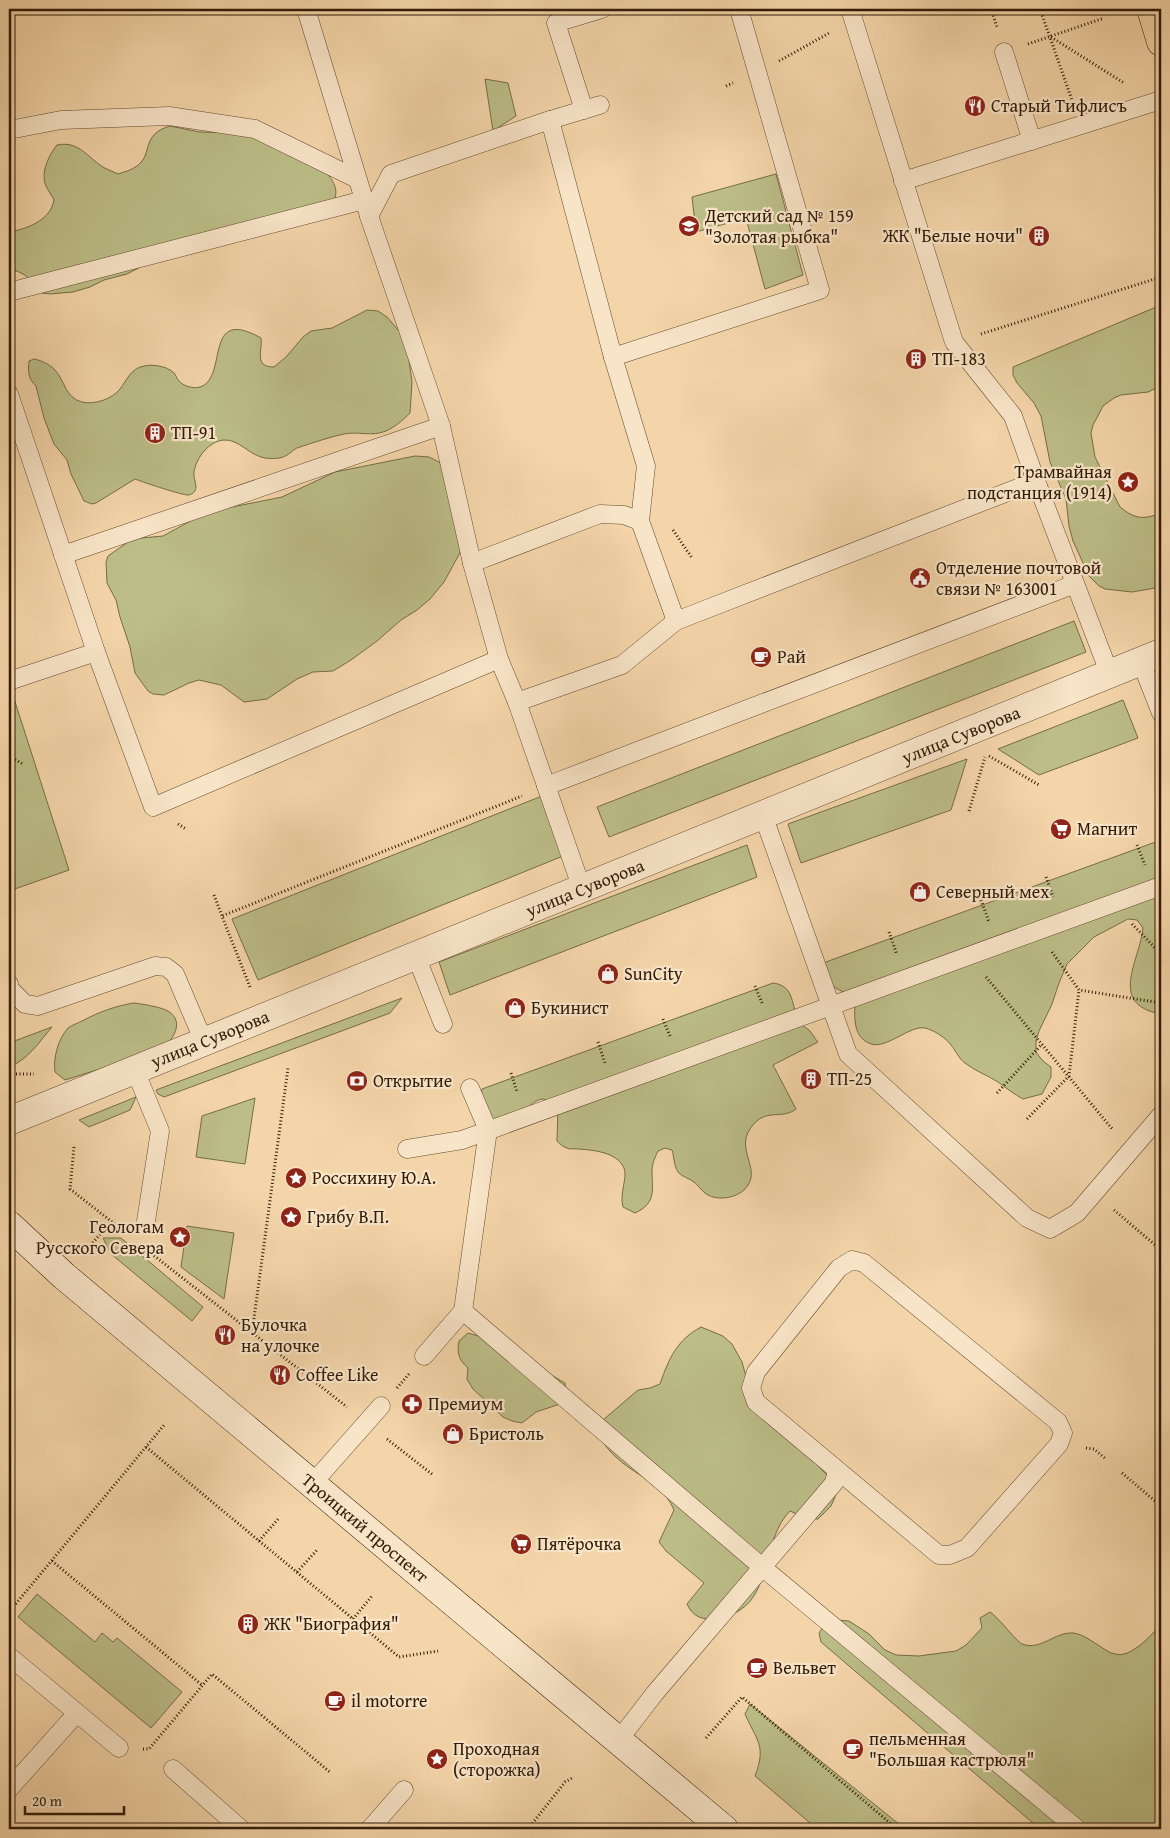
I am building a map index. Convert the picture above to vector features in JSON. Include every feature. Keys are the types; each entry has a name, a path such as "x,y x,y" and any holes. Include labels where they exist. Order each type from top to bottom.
{"main road":[{"path":"1151,9 1161,42"}],"street":[{"name":"улица Суворова","path":"9,1121 1151,658"},
{"name":"Троицкий проспект","path":"9,1225 64,1276 724,1829"}],"lane":[{"path":"306,9 367,208 441,426 472,562 499,659 517,702 582,889"},
{"path":"9,292 367,208 391,174 550,120 592,108 556,24 602,9"},
{"path":"614,357 820,290 740,9"},
{"path":"852,16 954,342 1013,416 1110,675"},
{"path":"1004,52 1032,140"},
{"path":"904,181 1161,100"},
{"path":"9,130 61,120 169,116 255,129 358,179"},
{"path":"550,120 614,357 646,466 640,521 676,621"},
{"path":"9,394 96,652 153,808 499,659"},
{"path":"63,555 441,426"},
{"path":"517,702 622,665 676,621 1036,481"},
{"path":"472,562 600,514 624,514 640,521"},
{"path":"546,786 1075,584"},
{"path":"9,681 96,652"},
{"path":"1151,658 1161,713"},
{"path":"763,815 848,1054 1027,1218 1050,1229 1077,1213 1161,1115"},
{"path":"407,1149 462,1140 1161,886"},
{"path":"416,956 443,1024"},
{"path":"9,984 10,989 25,1004 38,1006 155,966 166,967 175,974 204,1042"},
{"path":"135,1070 160,1131 146,1221"},
{"path":"424,1356 463,1311 488,1130 470,1088"},
{"path":"852,1260 864,1263 1058,1422 1063,1434 1059,1444 967,1548 950,1555 939,1555 837,1471 756,1402 751,1388 756,1372 839,1268 852,1260"},
{"path":"463,1311 762,1567 1076,1828"},
{"path":"312,1484 381,1406"},
{"path":"618,1741 655,1693 834,1483 837,1471"},
{"path":"9,1656 119,1748"},
{"path":"9,1790 77,1713"},
{"path":"173,1769 241,1829"},
{"path":"370,1829 404,1790"}],"path":[{"path":"1040,9 1074,104"},
{"path":"726,86 758,73 842,25 852,16"},
{"path":"1004,52 1104,18"},
{"path":"1050,36 1127,85 1118,88"},
{"path":"954,342 1161,277"},
{"path":"969,811 986,754 1039,786"},
{"path":"9,756 23,764"},
{"path":"222,916 546,786"},
{"path":"214,895 250,988"},
{"path":"1112,904 1161,954"},
{"path":"1027,1119 1068,1076 1079,990 1037,931"},
{"path":"968,956 1131,1151"},
{"path":"1079,990 1161,1002"},
{"path":"997,1093 1042,1044"},
{"path":"252,1333 288,1068"},
{"path":"9,1074 34,1074"},
{"path":"74,1148 70,1189 126,1233"},
{"path":"1095,1193 1161,1250"},
{"path":"88,1248 111,1222"},
{"path":"140,1245 433,1475"},
{"path":"381,1406 424,1356"},
{"path":"9,1612 165,1424"},
{"path":"146,1447 399,1657 438,1651"},
{"path":"1122,1474 1161,1506"},
{"path":"259,1541 278,1518"},
{"path":"297,1572 317,1550"},
{"path":"52,1560 202,1685"},
{"path":"353,1619 372,1596"},
{"path":"119,1748 149,1749 212,1674 331,1773"},
{"path":"706,1738 742,1697 897,1829"},
{"path":"528,1829 565,1782 574,1777"}],"green space":[{"path":"485,79 508,83 516,116 493,131"},
{"path":"170,126 200,132 249,135 324,169 333,181 336,189 333,203 156,259 127,274 104,280 73,292 42,293 25,275 17,271 9,273 9,232 23,229 37,222 52,207 54,200 46,186 44,176 48,159 57,145 64,144 75,147 102,166 118,174 137,166 145,156 151,139 155,134"},
{"path":"776,174 803,275 765,289 746,218 696,232 692,197"},
{"path":"1161,305 1161,386 1148,392 1121,395 1114,398 1103,406 1091,433 1095,457 1120,507 1130,514 1139,517 1149,517 1161,513 1161,587 1132,592 1105,589 1089,576 1073,541 1066,499 1050,462 1041,416 1034,403 1017,383 1013,375 1013,367"},
{"path":"367,310 378,311 387,317 406,339 412,382 410,413 399,423 381,433 339,435 298,448 285,456 273,459 260,457 229,440 218,441 208,447 197,461 194,474 196,488 189,495 135,479 96,503 92,504 84,501 71,474 67,460 54,444 44,418 36,386 31,381 29,375 29,361 34,359 44,362 58,373 72,397 87,403 98,402 113,396 136,369 147,365 167,368 183,384 197,388 209,381 223,337 231,330 243,330 261,338 261,361 267,366 274,367 311,331 332,328"},
{"path":"415,456 429,457 441,463 462,549 444,582 430,599 351,660 333,671 313,672 297,679 267,699 244,702 221,685 199,680 164,695 153,694 148,691 135,673 130,647 116,600 107,583 106,562 108,556 128,542 141,538 163,536 207,512 282,497 335,472"},
{"path":"1074,621 1086,652 609,837 597,807"},
{"path":"9,683 69,870 9,891"},
{"path":"1123,700 1138,738 1039,775 998,749"},
{"path":"967,759 951,810 801,863 788,824"},
{"path":"542,796 563,856 258,980 232,919"},
{"path":"1161,840 1161,1014 1145,1009 1135,1001 1131,991 1133,967 1143,928 1137,920 1128,919 1094,937 1067,964 1052,1004 1039,1031 1036,1041 1036,1052 1051,1067 1051,1077 1042,1094 1023,1099 965,1063 946,1040 936,1032 925,1028 912,1030 877,1045 865,1041 857,1031 855,997 835,988 828,979 823,963"},
{"path":"747,845 757,877 450,995 439,962"},
{"path":"773,983 786,988 801,1023 818,1042 773,1065 796,1109 785,1114 761,1118 750,1129 746,1137 746,1145 751,1176 749,1183 740,1193 724,1198 709,1196 694,1182 678,1172 672,1150 665,1148 658,1151 653,1163 652,1195 650,1200 647,1205 635,1213 623,1207 622,1196 625,1172 621,1163 616,1158 604,1153 591,1150 569,1149 560,1144 557,1141 558,1110 549,1101 542,1099 512,1116 490,1120 481,1098 482,1089"},
{"path":"402,998 390,1013 164,1097 158,1094 156,1090"},
{"path":"134,1003 161,1008 173,1016 177,1026 173,1037 165,1046 160,1050 65,1080 55,1072 57,1049 61,1038 68,1028 101,1012"},
{"path":"52,1027 28,1055 9,1067 9,1043"},
{"path":"136,1097 130,1110 89,1127 79,1120"},
{"path":"255,1098 245,1164 196,1157 202,1116"},
{"path":"187,1226 234,1233 224,1299 181,1267"},
{"path":"103,1238 121,1238 203,1307 192,1321 111,1254"},
{"path":"701,1327 723,1336 732,1344 742,1362 748,1384 830,1478 835,1497 831,1506 818,1519 808,1519 790,1511 781,1522 775,1535 762,1577 750,1601 735,1613 709,1619 698,1616 687,1604 704,1583 666,1551 659,1542 674,1510 667,1498 647,1479 612,1453 603,1441 596,1426 638,1390 660,1384 667,1366 680,1344"},
{"path":"468,1333 491,1340 565,1383 566,1394 563,1403 536,1412 522,1423 503,1417 473,1389 467,1379 468,1368 460,1359 458,1349 459,1341"},
{"path":"37,1594 95,1642 102,1633 113,1642 117,1638 182,1692 151,1728 18,1617"},
{"path":"990,1612 1022,1644 1035,1645 1066,1633 1073,1633 1086,1638 1111,1653 1121,1655 1134,1650 1161,1624 1161,1829 1040,1829 821,1642 819,1633 826,1623 837,1620 849,1621 869,1634 885,1650 896,1655 919,1656 956,1651 966,1645 982,1628 980,1618"},
{"path":"750,1704 905,1829 817,1829 755,1776 760,1750 759,1743 745,1714"}],"place":[{"name":"Старый Тифлисъ","path":"975,106"},
{"name":"Детский сад № 159 \"Золотая рыбка\"","path":"689,226"},
{"name":"ЖК \"Белые ночи\"","path":"1039,236"},
{"name":"ТП-183","path":"916,359"},
{"name":"ТП-91","path":"155,433"},
{"name":"Трамвайная подстанция (1914)","path":"1128,482"},
{"name":"Отделение почтовой связи № 163001","path":"920,578"},
{"name":"Рай","path":"761,657"},
{"name":"Магнит","path":"1061,829"},
{"name":"Северный мех","path":"920,892"},
{"name":"SunCity","path":"608,974"},
{"name":"Букинист","path":"515,1008"},
{"name":"ТП-25","path":"811,1079"},
{"name":"Открытие","path":"357,1081"},
{"name":"Россихину Ю.А.","path":"296,1178"},
{"name":"Грибу В.П.","path":"291,1217"},
{"name":"Геологам Русского Севера","path":"180,1237"},
{"name":"Булочка на улочке","path":"225,1335"},
{"name":"Coffee Like","path":"280,1375"},
{"name":"Премиум","path":"412,1404"},
{"name":"Бристоль","path":"453,1434"},
{"name":"Пятёрочка","path":"521,1544"},
{"name":"ЖК \"Биография\"","path":"248,1624"},
{"name":"Вельвет","path":"757,1668"},
{"name":"il motorre","path":"335,1701"},
{"name":"пельменная \"Большая кастрюля\"","path":"853,1749"},
{"name":"Проходная (сторожка)","path":"437,1759"}]}
